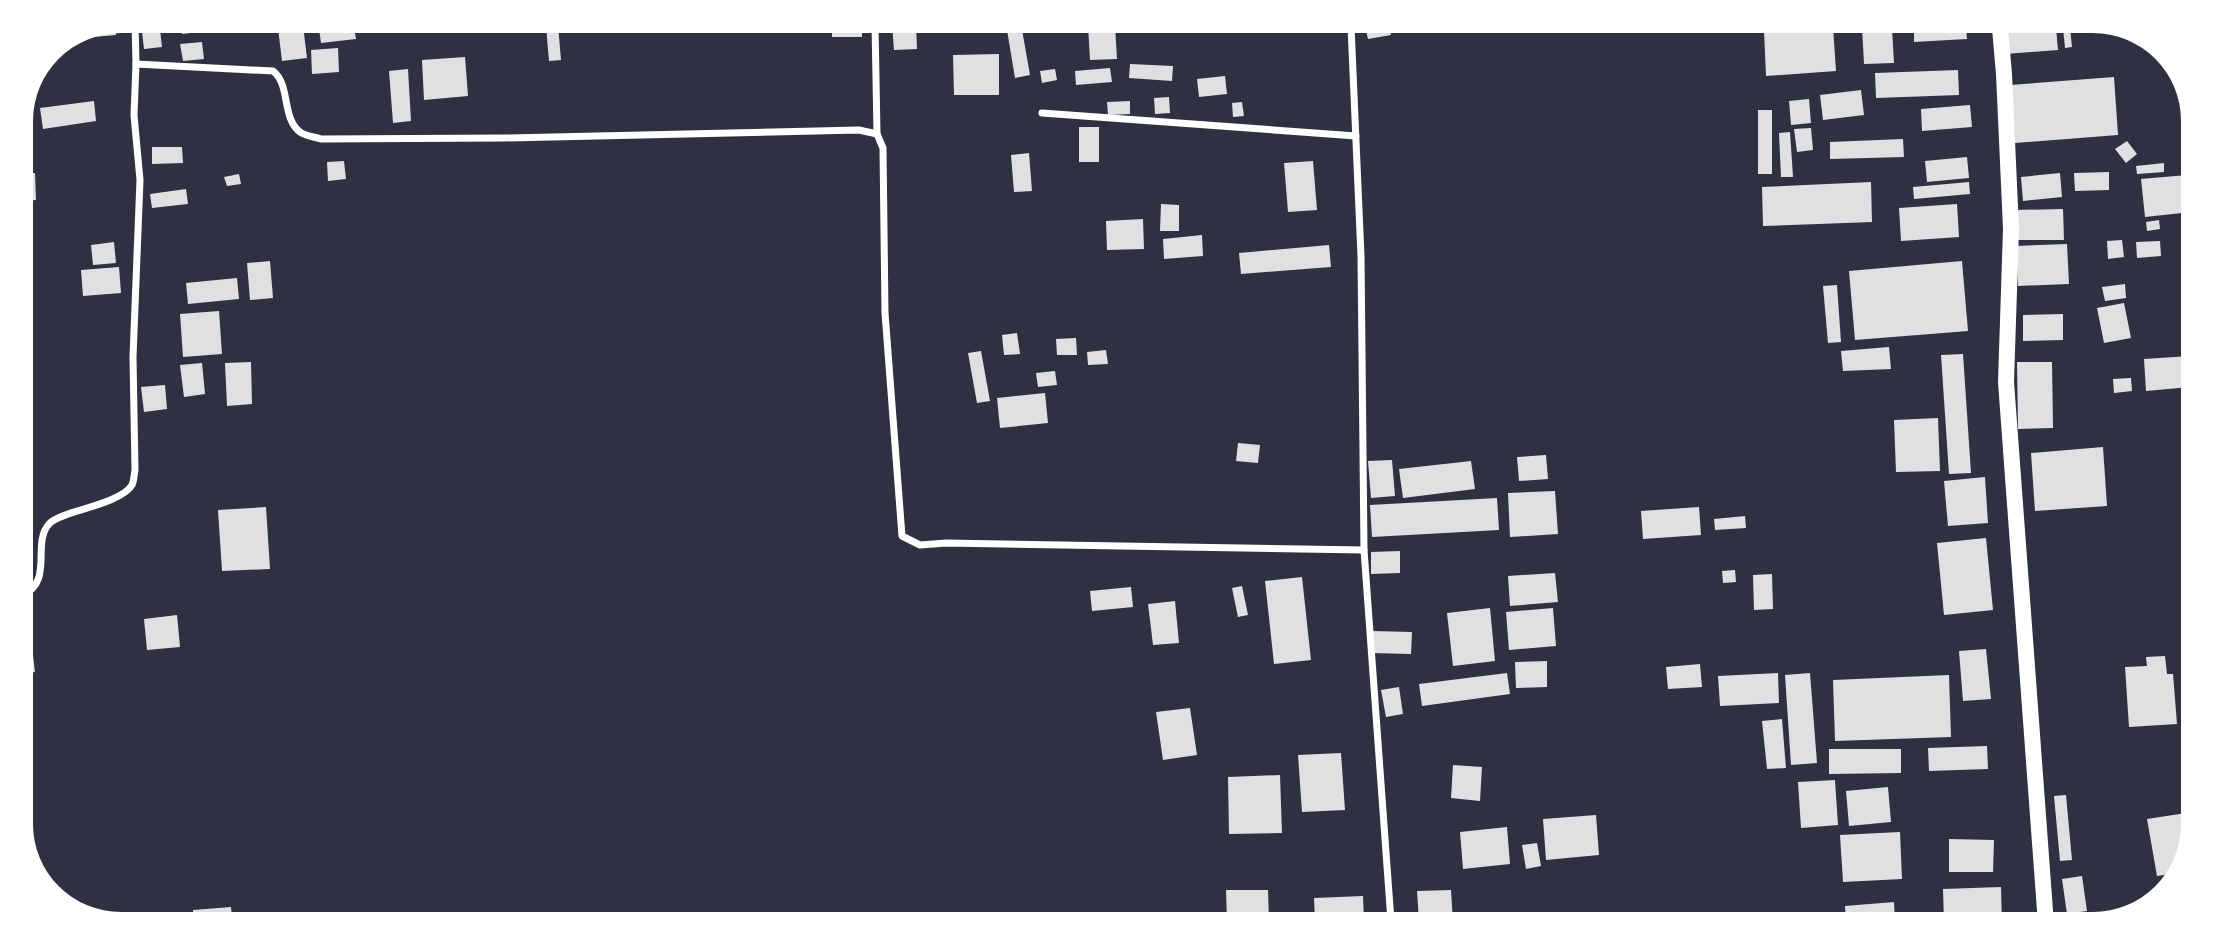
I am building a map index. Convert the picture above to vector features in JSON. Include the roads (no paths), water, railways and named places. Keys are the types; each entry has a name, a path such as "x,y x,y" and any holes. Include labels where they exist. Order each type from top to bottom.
{"highway":[{"path":"2000,33 2011,229 2006,382 2045,912"}],"street":[{"path":"33,587 39,579 44,536 49,524 124,495 133,484 133,357 140,180 134,115 135,33"},
{"path":"875,33 877,134 883,148 885,313 902,536 920,545 946,543 1364,550"},
{"path":"1351,33 1361,256 1364,550 1390,912"},
{"path":"136,64 273,71 281,76 292,122 301,134 321,139 517,138 859,130 877,134"},
{"path":"1042,113 1356,136"}]}
